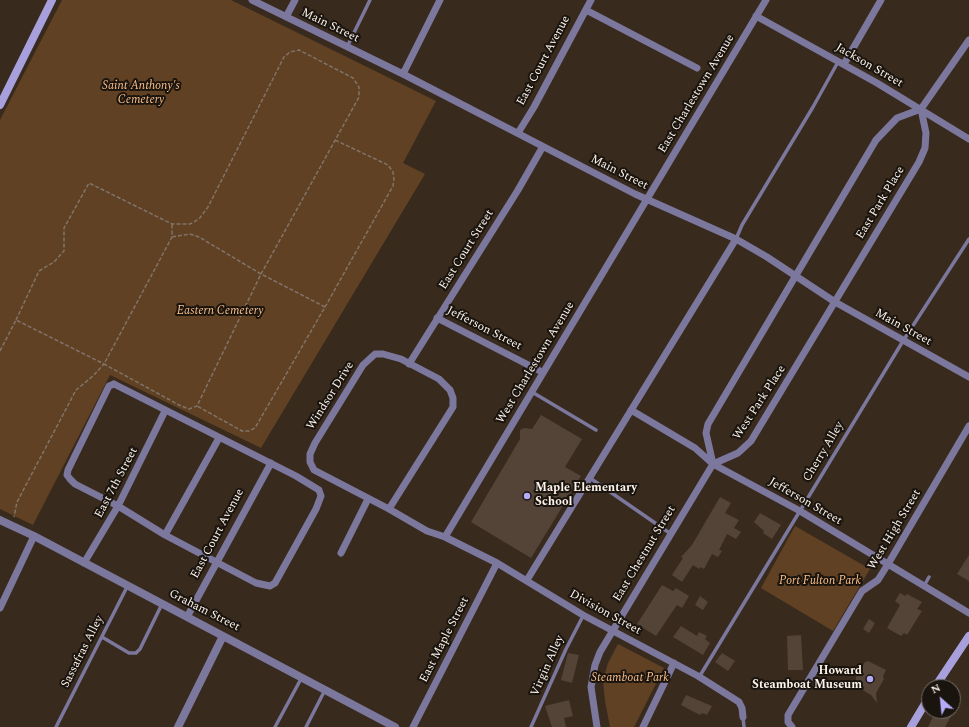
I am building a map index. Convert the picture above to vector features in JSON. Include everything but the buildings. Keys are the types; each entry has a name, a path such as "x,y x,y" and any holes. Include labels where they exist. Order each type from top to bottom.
{"main road":[{"path":"1,100 52,0"},
{"path":"940,679 969,636"},
{"path":"911,727 921,710"}],"street":[{"name":"Main Street","path":"252,0 403,74 518,133 542,148 646,200 736,239 767,257 835,302 969,377"},
{"path":"286,17 295,0"},
{"path":"403,74 440,0"},
{"name":"East Court Avenue","path":"518,133 534,107 591,0"},
{"name":"East Charlestown Avenue","path":"646,200 766,0"},
{"path":"841,63 881,0"},
{"path":"586,10 698,68"},
{"name":"Jackson Street","path":"756,16 921,109 969,139"},
{"path":"712,464 706,433 708,424 876,140 897,118 921,109 969,40"},
{"name":"East Park Place","path":"835,302 919,162 925,148 926,134 921,109"},
{"name":"East Court Street","path":"409,364 518,190 542,148"},
{"name":"West Charlestown Avenue","path":"445,537 542,372 646,200"},
{"path":"527,580 736,239"},
{"name":"West Park Place","path":"712,464 738,454 751,441 835,302"},
{"name":"Jefferson Street","path":"437,318 542,372"},
{"name":"Windsor Drive","path":"389,509 453,407 454,398 445,384 439,379 409,364 383,354 375,354 367,361 310,454 310,462 314,470 389,509 427,531 445,537"},
{"path":"114,384 165,411 296,476 319,490 321,496 316,509 275,583 270,586 256,583 164,535 118,506 75,484 67,475 68,470 109,386 114,384"},
{"name":"Jefferson Street","path":"631,410 695,448 712,464 800,511 969,613"},
{"name":"East 7th Street","path":"84,563 118,506 165,411"},
{"name":"West High Street","path":"790,724 788,715 862,591 864,588 878,580 969,426"},
{"path":"164,535 219,438"},
{"name":"East Court Avenue","path":"187,618 270,463"},
{"name":"East Chestnut Street","path":"597,727 591,699 592,676 600,652 712,464"},
{"path":"341,553 368,499"},
{"name":"Graham Street","path":"0,520 34,536 187,618 302,676 395,727"},
{"path":"0,608 34,536"},
{"name":"Division Street","path":"445,537 497,563 583,615 698,676 739,702 742,708 743,717"},
{"name":"East Maple Street","path":"412,727 497,563"},
{"path":"178,727 223,636"},
{"path":"643,727 674,663"}],"lane":[{"path":"347,47 370,0"},
{"path":"736,239 742,225 841,63"},
{"name":"Cherry Alley","path":"698,676 701,674 903,341 969,238"},
{"path":"531,391 596,430"},
{"path":"589,478 671,534"},
{"path":"924,586 929,577"},
{"name":"Sassafras Alley","path":"56,727 128,586"},
{"path":"102,637 129,653 136,653 140,649 163,604"},
{"name":"Virgin Alley","path":"531,727 583,615"},
{"path":"275,727 302,676"},
{"path":"306,727 325,689"},
{"path":"743,717 744,727"}],"path":[{"path":"0,351 39,271 54,262 64,251 64,228 89,183 172,224 190,224 199,219 208,207 284,57 290,52 298,50 353,78 359,87 359,97 261,274 197,406 189,409 179,405 104,364 16,320"},
{"path":"197,406 242,431 249,431 255,428 393,186 393,172 388,165 335,140"},
{"path":"12,526 17,502 76,390 104,364 172,237 172,224"},
{"path":"172,237 190,234 199,237 261,274 325,307"}],"green space":[{"name":"Eastern Cemetery","path":"62,0 231,0 436,101 403,163 425,174 261,448 110,375 33,525 0,509 0,120"},
{"name":"Port Fulton Park","path":"795,526 870,569 833,631 761,588"},
{"name":"Steamboat Park","path":"618,644 664,668 634,727 610,727 603,680 608,663"}],"place":[{"name":"Maple Elementary School","path":"527,496"},
{"name":"Howard Steamboat Museum","path":"870,679"}],"park label":[{"name":"Saint Anthony's Cemetery","path":"141,94"}]}
